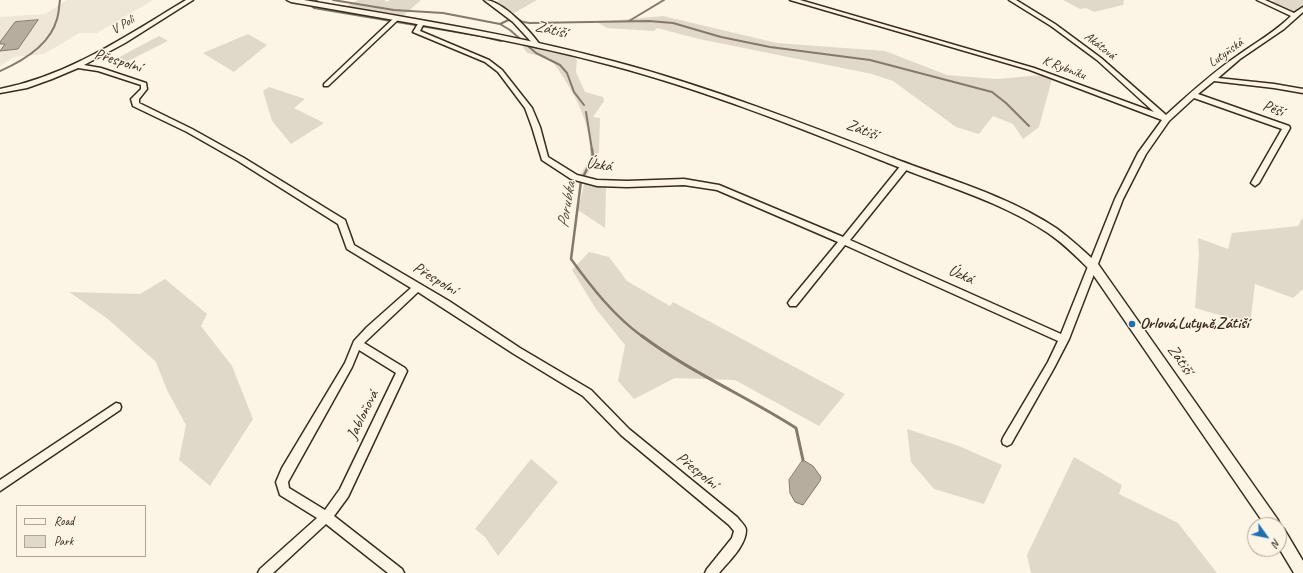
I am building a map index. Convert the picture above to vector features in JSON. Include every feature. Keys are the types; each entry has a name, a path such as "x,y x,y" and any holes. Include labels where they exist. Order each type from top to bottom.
{"street":[{"name":"V Poli","path":"0,90 16,89 47,80 76,66 190,0"},
{"name":"Zátiší","path":"291,0 484,34 615,64 693,87 771,114 975,193 1027,216 1060,236 1079,250 1094,267 1267,517"},
{"path":"487,0 510,15 529,33 538,46"},
{"name":"K Rybníku","path":"793,0 1032,69 1166,119"},
{"name":"Akátová","path":"1012,0 1053,25 1099,59 1166,119"},
{"path":"1260,0 1295,14"},
{"name":"Lutyňská","path":"1166,119 1211,79 1238,58 1282,28 1295,14 1303,9"},
{"path":"326,85 397,18"},
{"name":"Úzká","path":"421,23 416,32 487,61 500,71 528,108 536,127 545,158 560,169 574,176 597,183 627,184 684,182 719,188 846,241 1064,339"},
{"name":"Přespolní","path":"76,66 99,69 144,84 144,89 135,99 136,104 184,126 272,178 342,222 350,247 587,393 625,432 733,521 740,530 737,541 711,573"},
{"name":"Pěší","path":"1211,79 1274,86 1303,91"},
{"name":"Pěší","path":"1193,95 1286,128 1255,183"},
{"path":"1007,441 1051,366 1064,339 1094,267 1119,200 1142,153 1166,119"},
{"path":"793,303 846,241 905,166"},
{"path":"398,573 326,517 284,492 282,482 286,472 349,364 357,344 370,330 417,288"},
{"name":"Jabloňová","path":"264,573 326,517 344,493 402,371 357,344"},
{"path":"0,486 116,407"},
{"path":"1287,548 1302,573"}],"shaded area":[{"path":"67,0 153,0 97,33 79,33 44,54 14,57 0,66 0,17 45,14"},
{"path":"38,20 18,49 0,51 5,44 0,44 0,42 15,22"},
{"path":"803,460 813,466 821,477 820,481 803,505 795,502 790,493 789,480"}],"green space":[{"path":"358,0 384,0 387,2 390,0 421,0 403,16 347,6"},
{"path":"500,0 537,0 514,13 496,2"},
{"path":"1063,0 1124,0 1123,5 1094,12 1086,8 1080,9"},
{"path":"1275,0 1303,0 1303,6 1294,12 1270,3"},
{"path":"663,16 777,43 885,51 947,75 997,79 1042,75 1052,79 1039,127 1023,139 1013,124 993,116 979,134 956,127 893,81 872,74 699,39 657,28 654,31 607,28 597,22"},
{"path":"248,34 267,45 234,72 203,53"},
{"path":"159,36 168,41 118,66 110,62"},
{"path":"522,45 577,59 576,72 585,92 603,97 604,101 593,117 600,118 599,152 586,177 580,175 590,158 590,143 587,129 578,104 565,80 550,58 527,53"},
{"path":"269,87 305,99 294,108 324,123 291,144 272,121 263,91"},
{"path":"584,184 593,187 606,187 605,228 578,210"},
{"path":"1303,217 1303,289 1293,298 1255,284 1250,324 1195,308 1199,255 1198,238 1228,249 1232,233 1298,226"},
{"path":"589,252 609,257 627,281 670,306 673,302 845,394 819,426 735,380 675,378 634,399 618,381 625,345 596,309 572,270"},
{"path":"165,279 207,314 201,326 232,366 253,419 210,486 179,460 186,425 167,390 156,362 108,319 69,292 140,294"},
{"path":"907,429 959,446 1002,465 984,504 934,489 911,462"},
{"path":"1074,457 1122,485 1119,494 1178,523 1217,573 1031,573 1027,555"},
{"path":"531,459 558,482 498,556 485,537 475,529"}],"waterway":[{"path":"0,71 26,57 48,37 57,19 60,0"},
{"path":"317,0 310,5 314,8 480,36 501,41"},
{"name":"Porubka","path":"333,0 394,10 443,13 500,24"},
{"path":"629,21 664,0"},
{"path":"500,24 515,17 523,22 530,23 649,21 673,23 721,37 770,47 870,60 992,92 1006,103 1029,126"},
{"name":"Porubka","path":"500,24 510,30 536,53 560,65 567,73 574,92 584,105"},
{"name":"Porubka","path":"586,112 592,150"},
{"name":"Porubka","path":"592,149 593,157 581,181 571,259 613,311 643,337"},
{"name":"Porubka","path":"642,336 679,361 796,428 803,460"}],"place":[{"name":"Orlová,Lutyně,Zátiší","path":"1132,324"}]}
